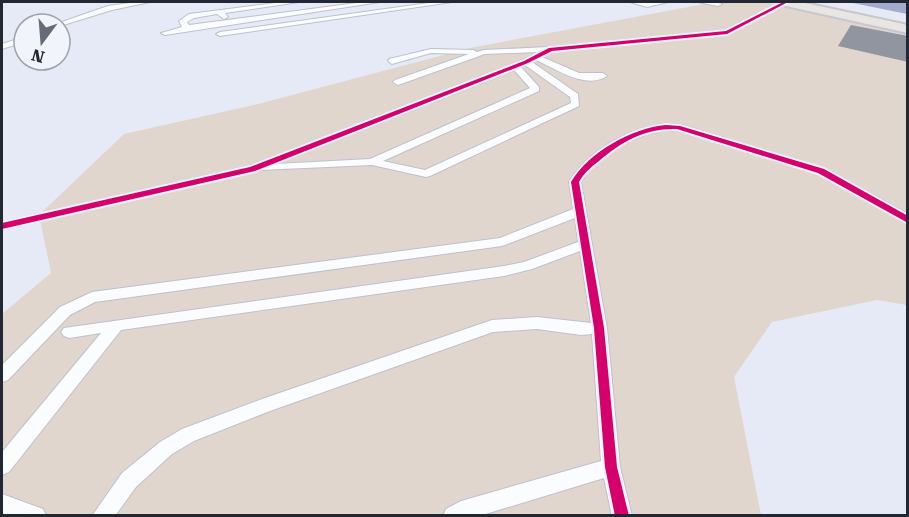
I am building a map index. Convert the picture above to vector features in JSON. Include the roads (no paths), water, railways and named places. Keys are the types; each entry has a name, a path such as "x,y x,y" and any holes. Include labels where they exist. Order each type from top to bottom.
{"main road":[{"path":"786,2 908,28"}],"street":[{"path":"72,20 111,8 146,2"},
{"path":"188,28 183,21 189,17 295,2"},
{"path":"165,33 226,22 376,2"},
{"path":"220,34 416,4 448,2"},
{"path":"634,2 644,5 664,2"},
{"path":"702,2 718,4"},
{"path":"392,61 431,51 484,52 551,49 727,32 786,2"},
{"path":"219,12 226,22"},
{"path":"2,226 252,169 515,66 551,49"},
{"path":"398,82 484,52"},
{"path":"531,59 581,78 603,75"},
{"path":"252,169 372,162 419,174 431,173 572,108 576,104 575,96 555,82 531,59"},
{"path":"515,66 536,88"},
{"path":"372,162 536,88 555,82"},
{"path":"622,516 611,467 599,333 575,182 584,170 623,138 654,127 664,126 691,130 807,166 908,220"},
{"path":"2,375 64,311 92,297 502,242 580,211"},
{"path":"69,332 504,271 527,266 586,244"},
{"path":"102,516 129,480 166,448 188,435 265,405 492,326 537,323 599,333"},
{"path":"2,466 117,325"},
{"path":"453,516 461,511 611,467"},
{"path":"2,504 36,516"}],"water":[{"path":"848,2 907,2 907,14"}]}
